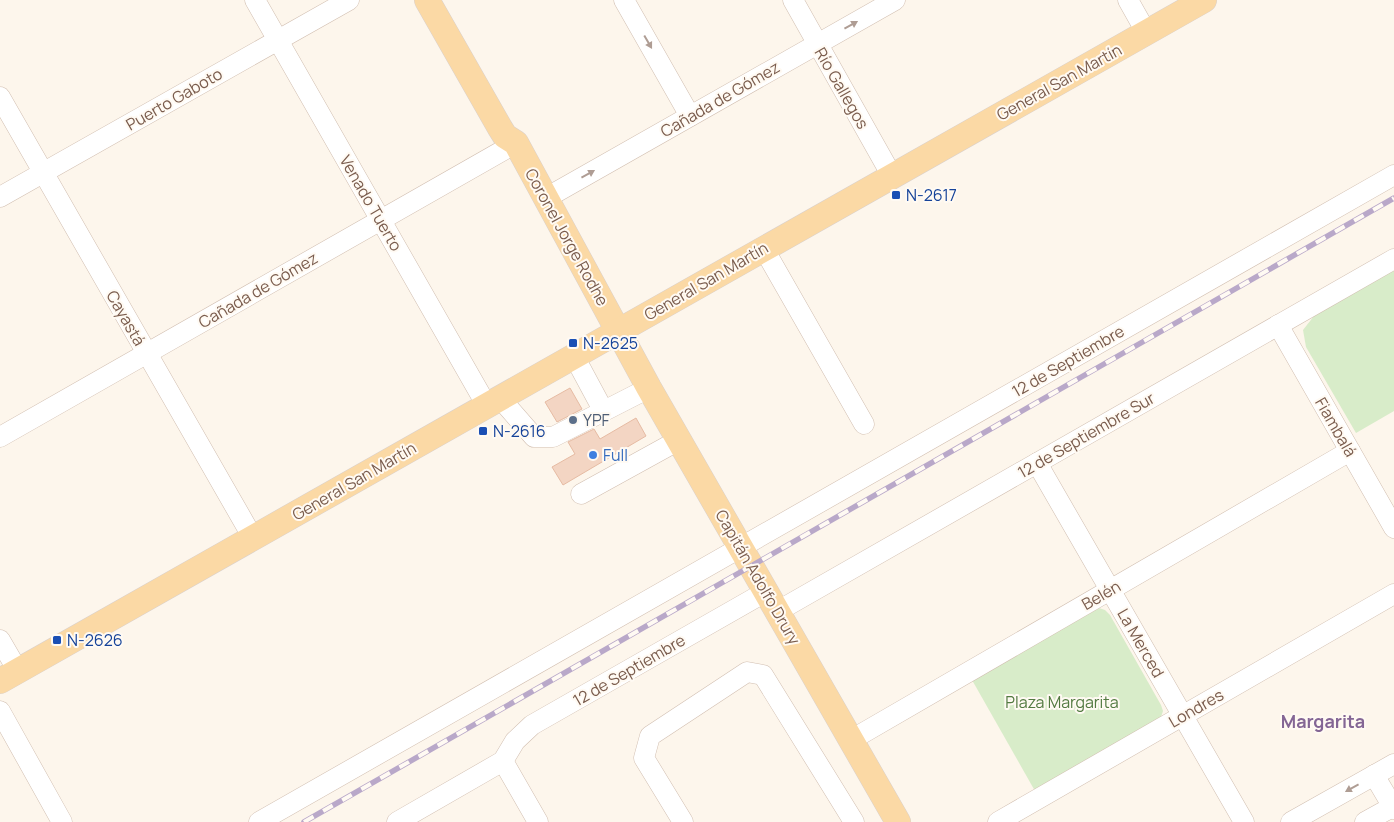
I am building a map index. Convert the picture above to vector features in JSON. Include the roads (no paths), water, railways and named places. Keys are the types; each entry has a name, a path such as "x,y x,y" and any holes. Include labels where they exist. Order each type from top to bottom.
{"main road":[{"name":"Coronel Jorge Rodhe","path":"427,0 502,132 516,143 619,331"},
{"name":"Coronel Jorge Rodhe","path":"445,0 513,121 516,130 516,143"},
{"name":"General San Martín","path":"9,676 1204,0"},
{"name":"Capitán Adolfo Drury","path":"619,331 649,388 898,822"}],"street":[{"name":"Venado Tuerto","path":"255,0 381,220 494,402 534,436 553,437 649,388"},
{"name":"Puerto Gaboto","path":"0,197 349,0"},
{"path":"624,0 690,116"},
{"name":"Río Gallegos","path":"793,0 892,176"},
{"name":"Cañada de Gómez","path":"546,198 895,0"},
{"path":"1128,0 1146,32"},
{"name":"Cayastá","path":"0,97 253,538"},
{"name":"Cañada de Gómez","path":"0,437 516,143"},
{"name":"12 de Septiembre","path":"259,822 1394,175"},
{"path":"764,248 864,424"},
{"name":"12 de Septiembre Sur","path":"772,601 1037,463 1394,259"},
{"name":"Fiambalá","path":"1278,325 1394,528"},
{"path":"574,356 603,410"},
{"path":"581,494 679,440"},
{"name":"Belén","path":"852,740 1350,451"},
{"name":"La Merced","path":"1037,463 1244,822"},
{"name":"Londres","path":"998,822 1394,594"},
{"name":"12 de Septiembre","path":"503,761 515,740 532,725 772,601"},
{"path":"0,640 9,676"},
{"path":"683,822 644,758 650,736 747,672 763,675 854,822"},
{"path":"0,712 62,822"},
{"path":"398,822 503,761 538,822"},
{"path":"1291,822 1394,764"},
{"path":"1365,822 1394,807 1374,775"}],"railway":[{"path":"304,822 1394,198"}],"place":[{"name":"N-2617","path":"896,195"},
{"name":"N-2625","path":"573,343"},
{"name":"YPF","path":"573,420"},
{"name":"N-2616","path":"483,431"},
{"name":"Full","path":"593,455"},
{"name":"N-2626","path":"57,640"}],"district":[{"name":"Margarita","path":"1323,722"}],"park label":[{"name":"Plaza Margarita","path":"1062,702"}]}
